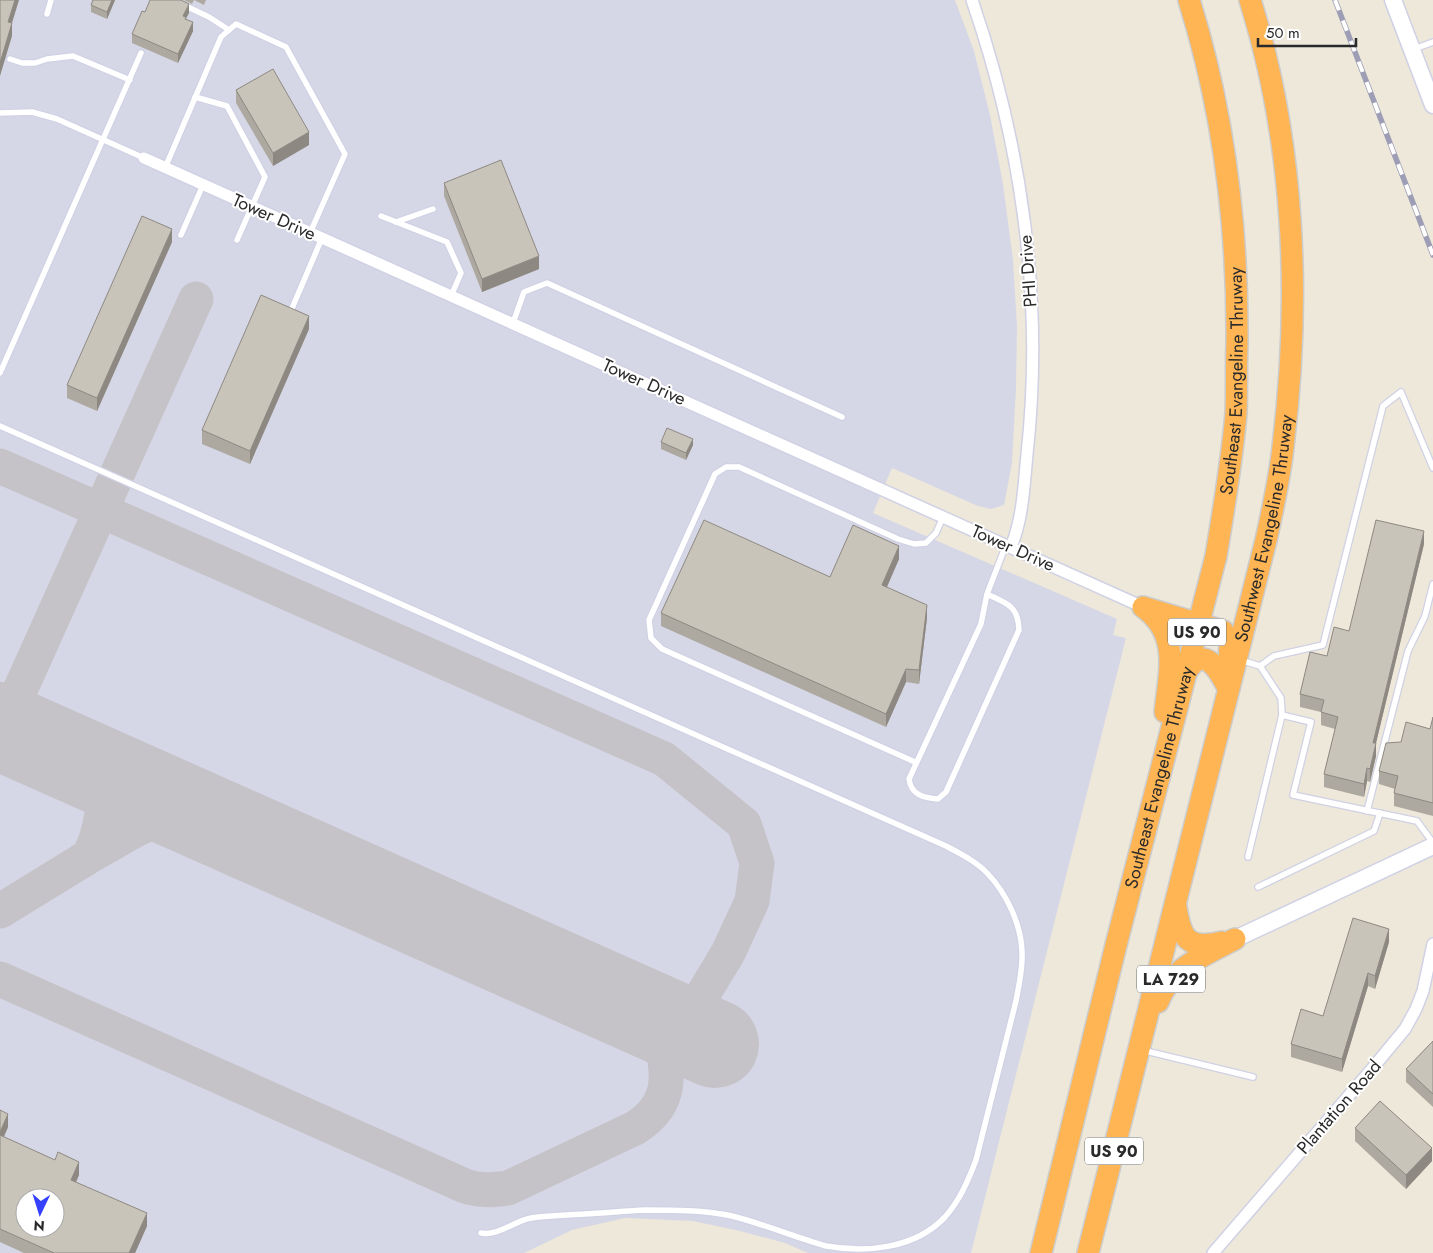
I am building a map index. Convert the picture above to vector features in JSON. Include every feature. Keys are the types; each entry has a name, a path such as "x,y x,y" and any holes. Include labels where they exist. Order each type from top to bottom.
{"highway":[{"name":"Southeast Evangeline Thruway","path":"1041,1253 1116,945 1216,556 1231,456 1236,411 1237,288 1228,181 1210,76 1190,0"},
{"name":"Southwest Evangeline Thruway","path":"1140,1049 1226,693 1267,536 1276,488 1286,413 1291,331 1289,203 1278,122 1266,58 1250,0"},
{"path":"1143,608 1221,630 1228,638 1231,647 1226,693"},
{"path":"1143,608 1154,615 1162,626 1170,648 1159,780"},
{"path":"1187,671 1196,661 1208,660 1216,666 1226,693"},
{"name":"LA 729","path":"1175,903 1180,929 1186,938 1195,944 1209,945 1235,939"},
{"name":"LA 729","path":"1140,1049 1161,994 1169,981 1179,970 1235,939"},
{"name":"US 90","path":"1088,1253 1140,1049"}],"street":[{"name":"PHI Drive","path":"972,0 986,39 1009,131 1018,176 1027,240 1031,294 1031,421 1017,532 1008,546"},
{"path":"1392,0 1433,104"},
{"name":"Tower Drive","path":"144,158 1143,608"},
{"name":"LA 729","path":"1235,939 1433,844"},
{"name":"Plantation Road","path":"1213,1253 1405,1029 1423,991 1433,944"}],"lane":[{"path":"46,14 51,0"},
{"path":"174,0 209,17 229,30"},
{"path":"165,168 221,37 236,24 286,47 345,154 310,233"},
{"path":"1412,50 1433,42"},
{"path":"0,372 141,54"},
{"path":"10,59 22,63 35,63 47,59 73,56 130,80"},
{"path":"195,97 227,106 265,177 237,240"},
{"path":"0,113 32,112 57,119 144,158"},
{"path":"181,235 203,184"},
{"path":"396,222 433,209"},
{"path":"382,216 447,242 460,273 451,296"},
{"path":"290,313 322,238"},
{"path":"512,323 524,292 547,284 842,417"},
{"path":"1260,666 1274,656 1323,645 1383,406 1401,392 1433,468"},
{"path":"0,426 946,846 988,874 1002,893 1019,930 1022,951 1021,976 1016,1001 976,1160 968,1182 944,1217 928,1231 890,1248 870,1251 849,1250 827,1246 730,1216 711,1213 645,1210 530,1218 495,1232 481,1233"},
{"path":"915,762 662,649 651,638 650,620 715,474 726,467 738,467 898,539 914,544 926,543 936,533 943,517"},
{"path":"987,594 1008,604 1018,616 1018,630 946,792 938,800 922,798 910,786 909,779 915,762 981,624 987,594 1008,546"},
{"path":"1367,811 1408,651 1425,616 1433,584"},
{"path":"1236,659 1260,666 1281,698 1282,715 1248,857"},
{"path":"1282,715 1311,722 1293,795 1417,821 1433,844"},
{"path":"1258,887 1374,831 1380,813"},
{"path":"1140,1049 1253,1077"}],"shaded area":[{"path":"0,0 955,0 974,51 990,115 1003,184 1013,260 1017,327 1012,463 1004,505 991,509 978,506 892,468 873,513 1117,619 1113,635 1126,638 971,1253 808,1253 785,1243 693,1221 625,1218 572,1230 524,1253 0,1253"}],"building":[{"path":"0,0 15,0 8,22 12,23 0,63"},
{"path":"93,0 112,0 107,12 91,5"},
{"path":"150,0 181,0 189,4 183,16 186,17 185,19 193,22 178,54 132,34 142,11 145,12"},
{"path":"273,69 309,132 273,153 236,90"},
{"path":"501,160 539,256 482,279 444,183"},
{"path":"142,216 172,229 97,398 67,385"},
{"path":"261,295 309,316 250,451 202,430"},
{"path":"667,428 693,439 686,453 661,442"},
{"path":"704,520 830,577 853,525 899,546 882,585 927,605 919,670 906,669 886,714 661,613"},
{"path":"1376,520 1424,531 1373,743 1376,743 1370,769 1367,768 1364,784 1324,774 1338,717 1321,712 1324,700 1300,694 1310,652 1327,656 1334,627 1349,631"},
{"path":"1433,717 1433,803 1394,793 1398,776 1379,771 1386,743 1401,742 1406,722 1430,729"},
{"path":"1353,918 1389,929 1375,976 1368,973 1342,1059 1291,1044 1301,1009 1323,1016"},
{"path":"1433,1041 1433,1094 1406,1069"},
{"path":"1380,1101 1432,1148 1406,1175 1355,1128"},
{"path":"0,1110 8,1114 0,1132"},
{"path":"0,1135 55,1160 58,1152 79,1162 71,1180 147,1213 129,1253 54,1253 20,1238 65,1238 65,1188 15,1188 15,1236 0,1229"}],"taxiway":[{"path":"3,728 196,299"},
{"path":"0,466 664,759 744,824 757,863 752,901 728,953 699,1001 656,1018 663,1049 666,1079 659,1105 649,1117 635,1128 508,1188 486,1190 465,1186 0,979"},
{"path":"74,759 93,782 99,792 102,804 100,827 95,843 89,855 80,862"},
{"path":"0,911 88,857 150,823 177,817 211,820"}],"runway":[{"path":"0,726 715,1044"}],"railway":[{"path":"1335,0 1433,255"}]}
